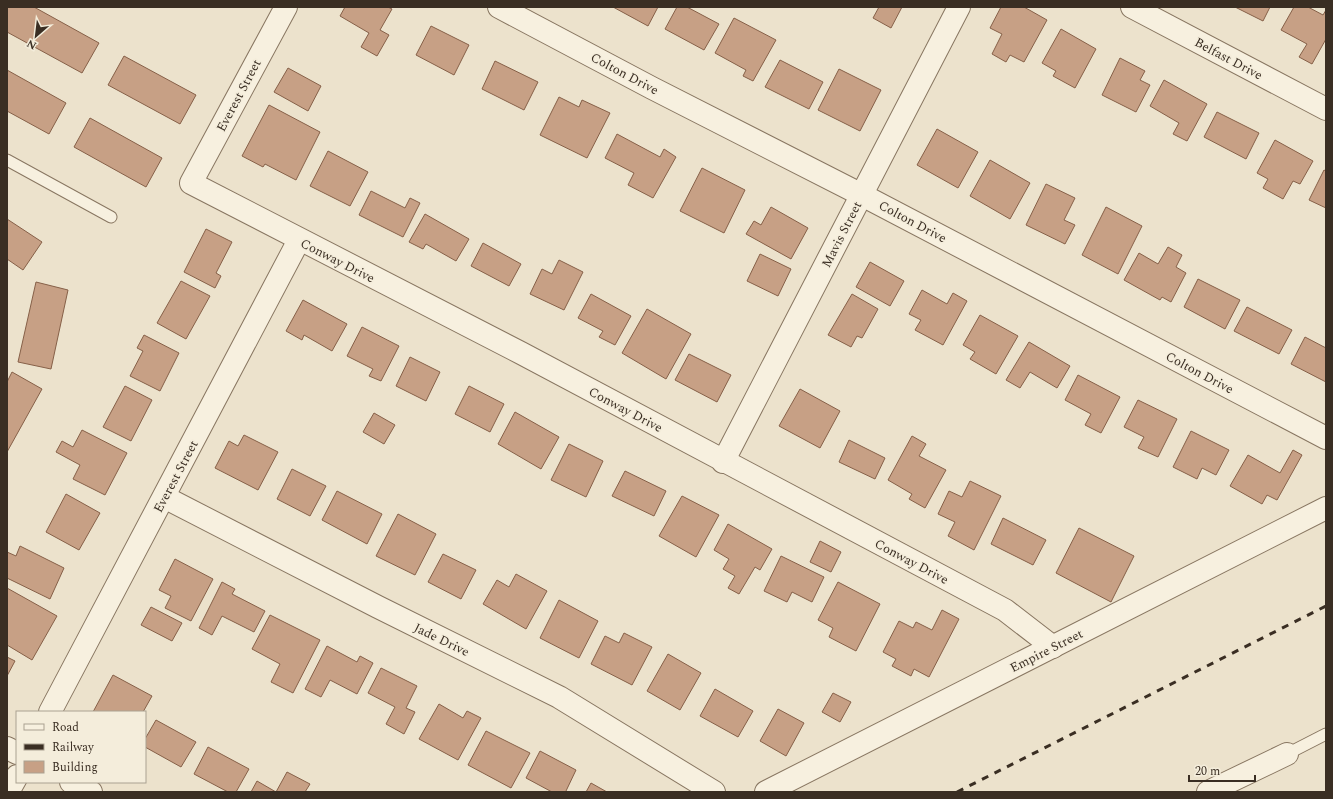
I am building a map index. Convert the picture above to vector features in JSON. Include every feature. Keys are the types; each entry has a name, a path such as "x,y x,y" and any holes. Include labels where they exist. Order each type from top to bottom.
{"street":[{"name":"Colton Drive","path":"499,7 659,92 862,194 1326,438"},
{"name":"Mavis Street","path":"724,462 959,7"},
{"name":"Belfast Drive","path":"1132,7 1326,108"},
{"name":"Everest Street","path":"191,183 281,9"},
{"name":"Conway Drive","path":"191,183 299,240 521,353 724,462 1006,610 1053,647"},
{"name":"Everest Street","path":"51,711 299,240"},
{"name":"Jade Drive","path":"164,497 378,608 559,697 714,792"},
{"name":"Empire Street","path":"766,792 1326,508"},
{"path":"7,748 16,753"},
{"path":"1208,792 1287,754"},
{"path":"8,792 16,778"},
{"path":"74,783 91,792"}],"lane":[{"path":"7,160 110,217"},
{"path":"1287,754 1326,734"}],"building":[{"path":"7,7 34,7 99,43 82,73 7,32"},
{"path":"345,7 388,7 392,9 380,30 389,35 377,56 361,47 369,33 340,16"},
{"path":"613,7 658,7 648,26"},
{"path":"677,7 687,7 719,24 704,50 665,29"},
{"path":"879,7 902,7 891,28 873,18"},
{"path":"1001,7 1024,7 1047,20 1024,62 1010,55 1006,62 992,54 1002,34 990,28"},
{"path":"1235,7 1270,7 1263,21"},
{"path":"1294,7 1308,7 1323,15 1326,10 1326,39 1312,64 1299,57 1307,44 1281,30"},
{"path":"734,18 776,40 753,81 743,76 746,70 715,53"},
{"path":"431,26 469,45 454,75 416,55"},
{"path":"1061,29 1096,49 1075,88 1053,76 1056,71 1042,63"},
{"path":"124,56 196,95 180,124 108,85"},
{"path":"1120,58 1145,71 1140,80 1150,85 1136,112 1102,95"},
{"path":"780,60 823,82 809,109 765,87"},
{"path":"495,61 538,82 524,110 482,89"},
{"path":"288,68 321,86 308,111 274,92"},
{"path":"839,69 881,90 860,131 818,110"},
{"path":"7,70 66,103 49,134 7,111"},
{"path":"1164,80 1207,104 1187,141 1173,134 1179,123 1150,106"},
{"path":"559,97 579,107 582,100 610,113 587,158 540,135"},
{"path":"269,105 320,132 296,180 265,164 263,167 242,156"},
{"path":"1217,112 1259,133 1246,159 1204,137"},
{"path":"90,118 162,158 146,187 74,147"},
{"path":"937,129 978,152 958,188 917,165"},
{"path":"617,134 660,157 664,149 676,157 653,198 628,185 634,173 605,158"},
{"path":"1275,140 1313,161 1300,184 1293,181 1283,199 1263,188 1268,179 1257,173"},
{"path":"328,151 368,172 350,206 310,186"},
{"path":"990,160 1030,183 1010,219 970,196"},
{"path":"702,168 745,190 724,233 680,211"},
{"path":"1324,170 1326,171 1326,208 1309,200"},
{"path":"1046,184 1075,198 1064,220 1075,225 1065,244 1026,225"},
{"path":"371,191 405,208 410,198 420,203 403,237 359,215"},
{"path":"771,207 808,228 791,259 746,234 754,221 761,225"},
{"path":"1106,207 1142,226 1118,274 1082,255"},
{"path":"425,214 469,239 456,261 426,244 423,249 409,242"},
{"path":"7,219 42,242 23,270 7,259"},
{"path":"206,229 232,242 216,273 221,276 215,288 184,272"},
{"path":"483,243 521,264 509,286 471,266"},
{"path":"1168,247 1182,255 1176,267 1186,273 1171,302 1162,297 1160,300 1124,280 1139,253 1158,264"},
{"path":"760,254 791,269 778,296 747,281"},
{"path":"559,260 583,272 564,310 530,294 542,269 552,274"},
{"path":"870,262 904,281 890,306 856,287"},
{"path":"1198,279 1240,300 1225,329 1184,307"},
{"path":"181,281 210,296 186,339 157,323"},
{"path":"36,282 68,290 51,369 18,362"},
{"path":"922,290 947,304 953,293 967,301 943,345 915,330 921,320 909,314"},
{"path":"591,294 631,316 615,345 599,337 603,331 578,318"},
{"path":"852,294 878,309 862,338 857,336 851,347 828,335"},
{"path":"303,300 347,324 332,351 304,335 302,340 286,331"},
{"path":"1247,307 1292,330 1279,354 1234,331"},
{"path":"647,309 691,334 666,379 622,353"},
{"path":"980,315 1018,336 996,374 970,359 975,352 963,345"},
{"path":"362,327 399,346 381,381 369,376 373,369 347,356"},
{"path":"144,335 179,353 160,391 130,376 143,351 137,348"},
{"path":"1305,337 1326,348 1326,382 1291,364"},
{"path":"1029,342 1070,366 1057,388 1030,372 1020,388 1006,380"},
{"path":"689,354 731,375 717,402 675,380"},
{"path":"410,357 440,372 426,401 396,386"},
{"path":"12,372 42,389 7,452 7,382"},
{"path":"1078,375 1120,397 1101,433 1085,425 1091,414 1065,400"},
{"path":"125,386 152,400 131,441 103,427"},
{"path":"469,386 504,404 490,432 455,414"},
{"path":"800,389 840,411 820,448 779,426"},
{"path":"1138,400 1177,419 1158,457 1138,448 1144,437 1124,427"},
{"path":"515,412 559,437 541,469 498,444"},
{"path":"374,413 395,425 384,444 363,432"},
{"path":"82,430 127,453 105,495 73,479 80,465 56,452 62,441 73,447"},
{"path":"1191,431 1229,450 1216,475 1202,468 1197,479 1173,467"},
{"path":"244,435 278,452 258,490 215,468 229,441 238,446"},
{"path":"912,436 926,444 919,456 946,470 925,508 909,499 912,494 888,480"},
{"path":"849,440 885,458 875,479 839,462"},
{"path":"569,444 603,461 586,497 551,480"},
{"path":"1293,450 1302,455 1277,500 1267,495 1262,504 1230,486 1248,455 1280,473"},
{"path":"292,469 326,486 310,516 277,499"},
{"path":"625,471 666,491 654,516 612,496"},
{"path":"970,481 1001,496 974,550 948,536 955,522 938,514 949,491 962,497"},
{"path":"337,491 382,514 367,544 322,520"},
{"path":"66,494 100,513 79,550 46,532"},
{"path":"682,496 719,515 696,557 659,536"},
{"path":"398,514 436,534 415,575 376,556"},
{"path":"1003,518 1046,540 1033,565 991,544"},
{"path":"728,524 772,549 760,570 755,567 739,594 728,588 735,576 723,569 729,559 714,550"},
{"path":"1079,528 1134,556 1111,602 1056,573"},
{"path":"820,541 841,552 831,572 810,562"},
{"path":"20,546 64,568 50,599 7,578 7,552 16,556"},
{"path":"443,554 476,570 461,599 428,582"},
{"path":"781,556 824,577 812,602 792,592 787,602 764,591"},
{"path":"175,559 213,579 191,621 165,608 171,596 159,590"},
{"path":"516,574 547,591 526,629 483,604 497,580 509,587"},
{"path":"222,582 235,589 232,594 265,611 254,632 222,616 212,635 199,628"},
{"path":"838,582 880,604 856,651 829,637 833,628 818,620"},
{"path":"7,588 57,616 32,660 7,645"},
{"path":"559,600 598,621 579,658 540,638"},
{"path":"151,607 182,623 172,641 141,625"},
{"path":"942,610 959,619 929,677 914,669 911,676 892,666 896,659 883,652 899,621 913,628 916,622 932,630"},
{"path":"270,615 320,640 293,693 271,682 280,664 252,649"},
{"path":"624,633 652,647 632,685 591,664 605,636 619,643"},
{"path":"327,646 357,662 360,656 373,663 357,694 330,680 321,697 305,689"},
{"path":"668,654 701,673 680,710 647,691"},
{"path":"7,657 15,661 7,676"},
{"path":"381,668 417,686 406,708 415,712 404,734 386,724 395,707 368,693"},
{"path":"113,675 152,696 144,711 94,711"},
{"path":"715,689 753,711 738,737 700,716"},
{"path":"833,693 851,702 840,722 822,712"},
{"path":"439,704 463,718 467,711 481,718 458,760 419,739"},
{"path":"778,709 804,723 786,756 760,741"},
{"path":"156,720 196,742 181,767 146,748 146,737"},
{"path":"486,731 530,753 511,788 468,765"},
{"path":"208,747 249,769 236,792 228,792 194,774"},
{"path":"540,751 576,770 566,791 567,792 552,792 526,778"},
{"path":"287,772 310,784 305,792 276,792"},
{"path":"257,781 276,792 251,792"},
{"path":"591,783 607,792 586,792"}],"railway":[{"path":"957,792 1326,606"}]}
